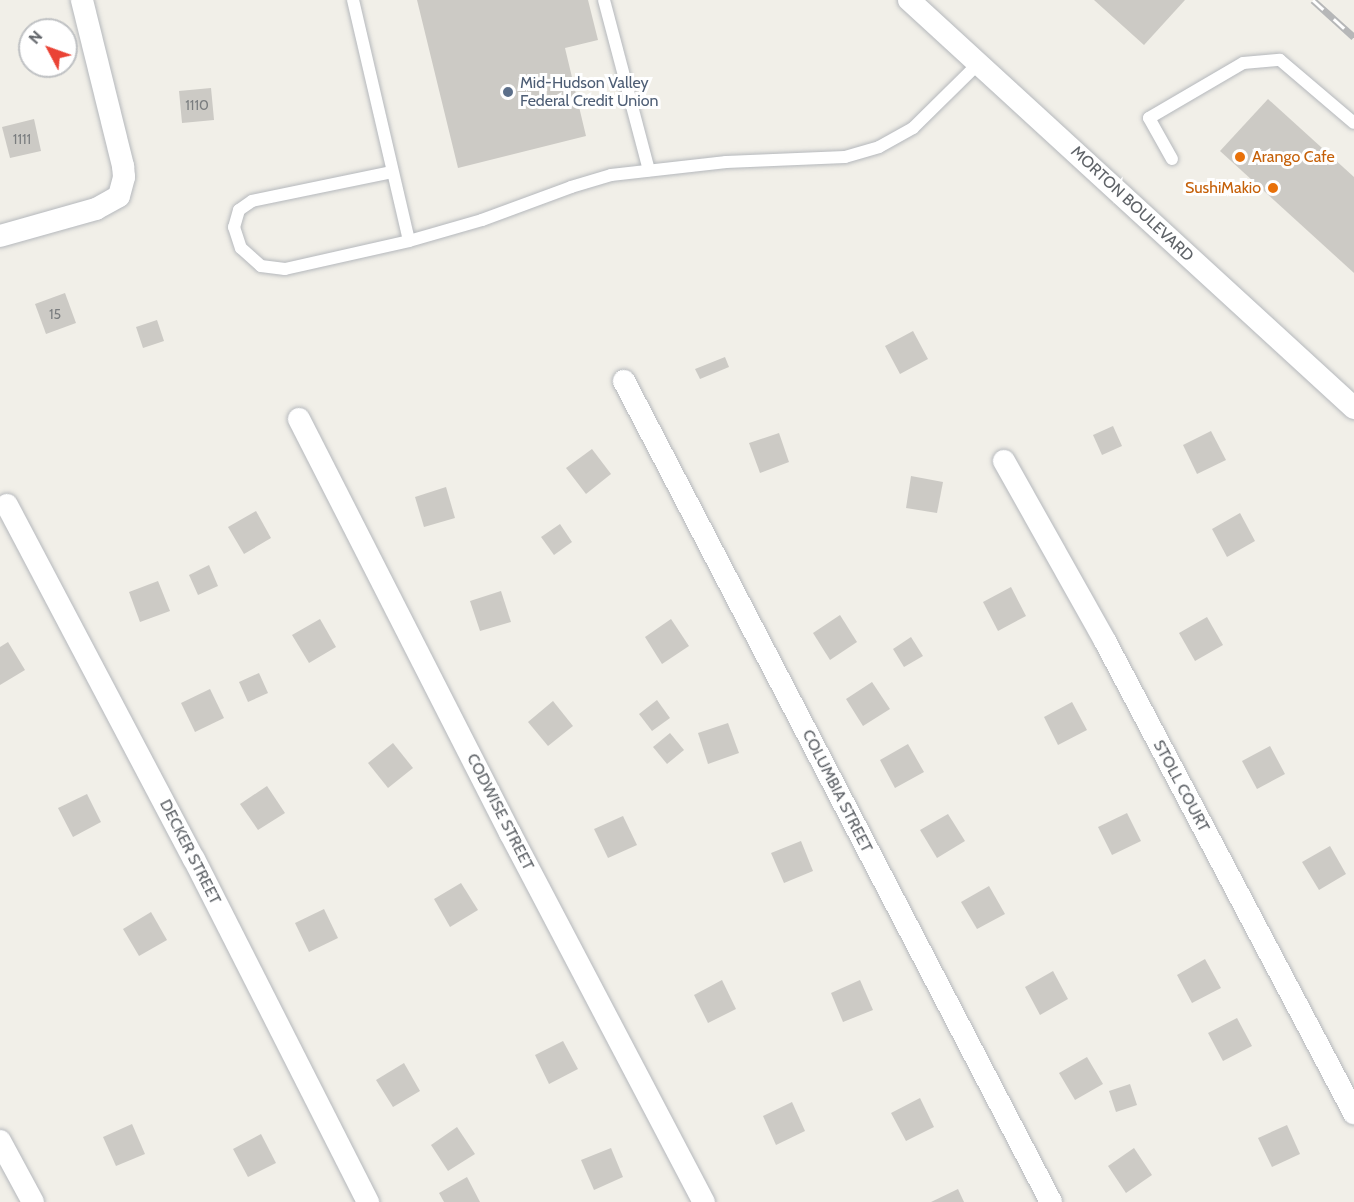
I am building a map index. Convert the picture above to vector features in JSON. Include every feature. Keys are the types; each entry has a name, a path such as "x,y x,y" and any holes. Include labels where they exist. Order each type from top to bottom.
{"street":[{"path":"0,236 96,209 119,196 124,177 123,166 82,0"},
{"name":"MORTON BOULEVARD","path":"909,0 1354,408"},
{"name":"COLUMBIA STREET","path":"624,381 1051,1202"},
{"name":"CODWISE STREET","path":"299,419 510,833 704,1202"},
{"name":"STOLL COURT","path":"1004,461 1105,642 1354,1113"},
{"name":"DECKER STREET","path":"7,505 188,849 368,1202"},
{"path":"0,1141 33,1202"}],"lane":[{"path":"353,0 409,241"},
{"path":"604,0 649,170"},
{"path":"1172,159 1149,118 1243,63 1280,60 1354,123"},
{"path":"392,172 252,201 239,210 234,227 241,248 261,266 285,268 409,241 482,220 611,175 726,162 845,157 879,147 913,128 978,64"}],"building":[{"name":"Mid-Hudson Valley Federal Credit Union","path":"417,0 588,0 598,40 565,48 586,136 458,168"},
{"path":"1094,0 1185,0 1144,45"},
{"path":"211,88 214,120 182,123 179,91"},
{"path":"1268,99 1354,177 1354,273 1220,151"},
{"path":"34,119 41,151 10,158 2,127"},
{"path":"65,293 76,323 46,334 35,304"},
{"path":"157,320 164,341 143,348 136,327"},
{"path":"913,331 928,359 900,374 885,346"},
{"path":"725,357 729,367 700,379 695,369"},
{"path":"1113,426 1122,446 1102,455 1093,435"},
{"path":"1211,431 1226,460 1197,474 1183,445"},
{"path":"779,433 789,462 760,473 749,443"},
{"path":"592,449 611,474 586,494 566,468"},
{"path":"911,476 943,482 937,513 906,508"},
{"path":"446,487 455,518 424,527 415,497"},
{"path":"256,511 271,538 244,554 228,527"},
{"path":"1240,513 1255,541 1227,557 1212,529"},
{"path":"560,524 572,542 554,555 541,537"},
{"path":"209,565 218,586 198,595 189,575"},
{"path":"158,581 170,611 140,622 129,592"},
{"path":"1011,587 1026,616 998,631 983,602"},
{"path":"501,591 511,622 480,631 470,601"},
{"path":"840,615 857,642 830,660 813,633"},
{"path":"1207,617 1223,645 1195,661 1179,633"},
{"path":"320,619 336,647 309,663 292,635"},
{"path":"671,619 689,646 662,664 645,637"},
{"path":"911,637 923,656 904,667 893,649"},
{"path":"8,642 25,670 0,685 0,647"},
{"path":"259,673 268,693 248,702 239,682"},
{"path":"872,682 890,709 863,726 846,699"},
{"path":"210,689 224,718 195,732 181,703"},
{"path":"657,700 670,718 652,731 639,714"},
{"path":"553,701 573,726 548,746 528,722"},
{"path":"1072,702 1087,730 1058,745 1044,717"},
{"path":"728,723 739,753 708,764 698,733"},
{"path":"670,733 684,750 667,764 653,747"},
{"path":"393,743 413,768 388,788 368,763"},
{"path":"908,744 924,772 895,788 880,760"},
{"path":"1270,746 1285,774 1257,789 1242,761"},
{"path":"267,786 285,813 258,830 240,804"},
{"path":"87,794 101,822 73,837 58,808"},
{"path":"1127,813 1141,841 1112,855 1098,827"},
{"path":"948,814 965,841 937,858 920,830"},
{"path":"623,816 637,845 608,858 594,829"},
{"path":"801,841 813,871 784,883 771,853"},
{"path":"1330,846 1346,874 1319,890 1302,862"},
{"path":"461,883 478,910 450,927 434,899"},
{"path":"989,886 1005,914 977,929 961,902"},
{"path":"324,909 338,938 309,952 295,923"},
{"path":"151,912 167,940 139,956 123,929"},
{"path":"1205,959 1221,988 1192,1003 1177,975"},
{"path":"1053,971 1068,999 1040,1015 1025,987"},
{"path":"722,980 736,1009 708,1023 694,995"},
{"path":"860,980 873,1010 843,1022 831,993"},
{"path":"1237,1018 1252,1046 1223,1061 1208,1033"},
{"path":"563,1041 578,1069 549,1084 535,1055"},
{"path":"1087,1057 1103,1084 1075,1100 1059,1073"},
{"path":"404,1063 420,1091 393,1107 376,1080"},
{"path":"1130,1084 1137,1105 1116,1112 1109,1091"},
{"path":"920,1098 934,1127 906,1141 891,1113"},
{"path":"792,1102 805,1131 776,1145 763,1116"},
{"path":"132,1124 145,1154 116,1166 103,1137"},
{"path":"1287,1125 1300,1154 1272,1167 1258,1138"},
{"path":"457,1127 475,1154 448,1171 431,1145"},
{"path":"261,1134 276,1163 248,1177 233,1149"},
{"path":"611,1148 623,1177 594,1190 581,1160"},
{"path":"1134,1148 1152,1175 1126,1193 1108,1166"},
{"path":"467,1177 480,1202 444,1202 439,1193"},
{"path":"958,1189 964,1202 931,1202"}],"railway":[{"path":"1313,0 1354,37"}],"place":[{"name":"Mid-Hudson Valley Federal Credit Union","path":"508,92"},
{"name":"Arango Cafe","path":"1240,157"},
{"name":"SushiMakio","path":"1273,188"}]}
